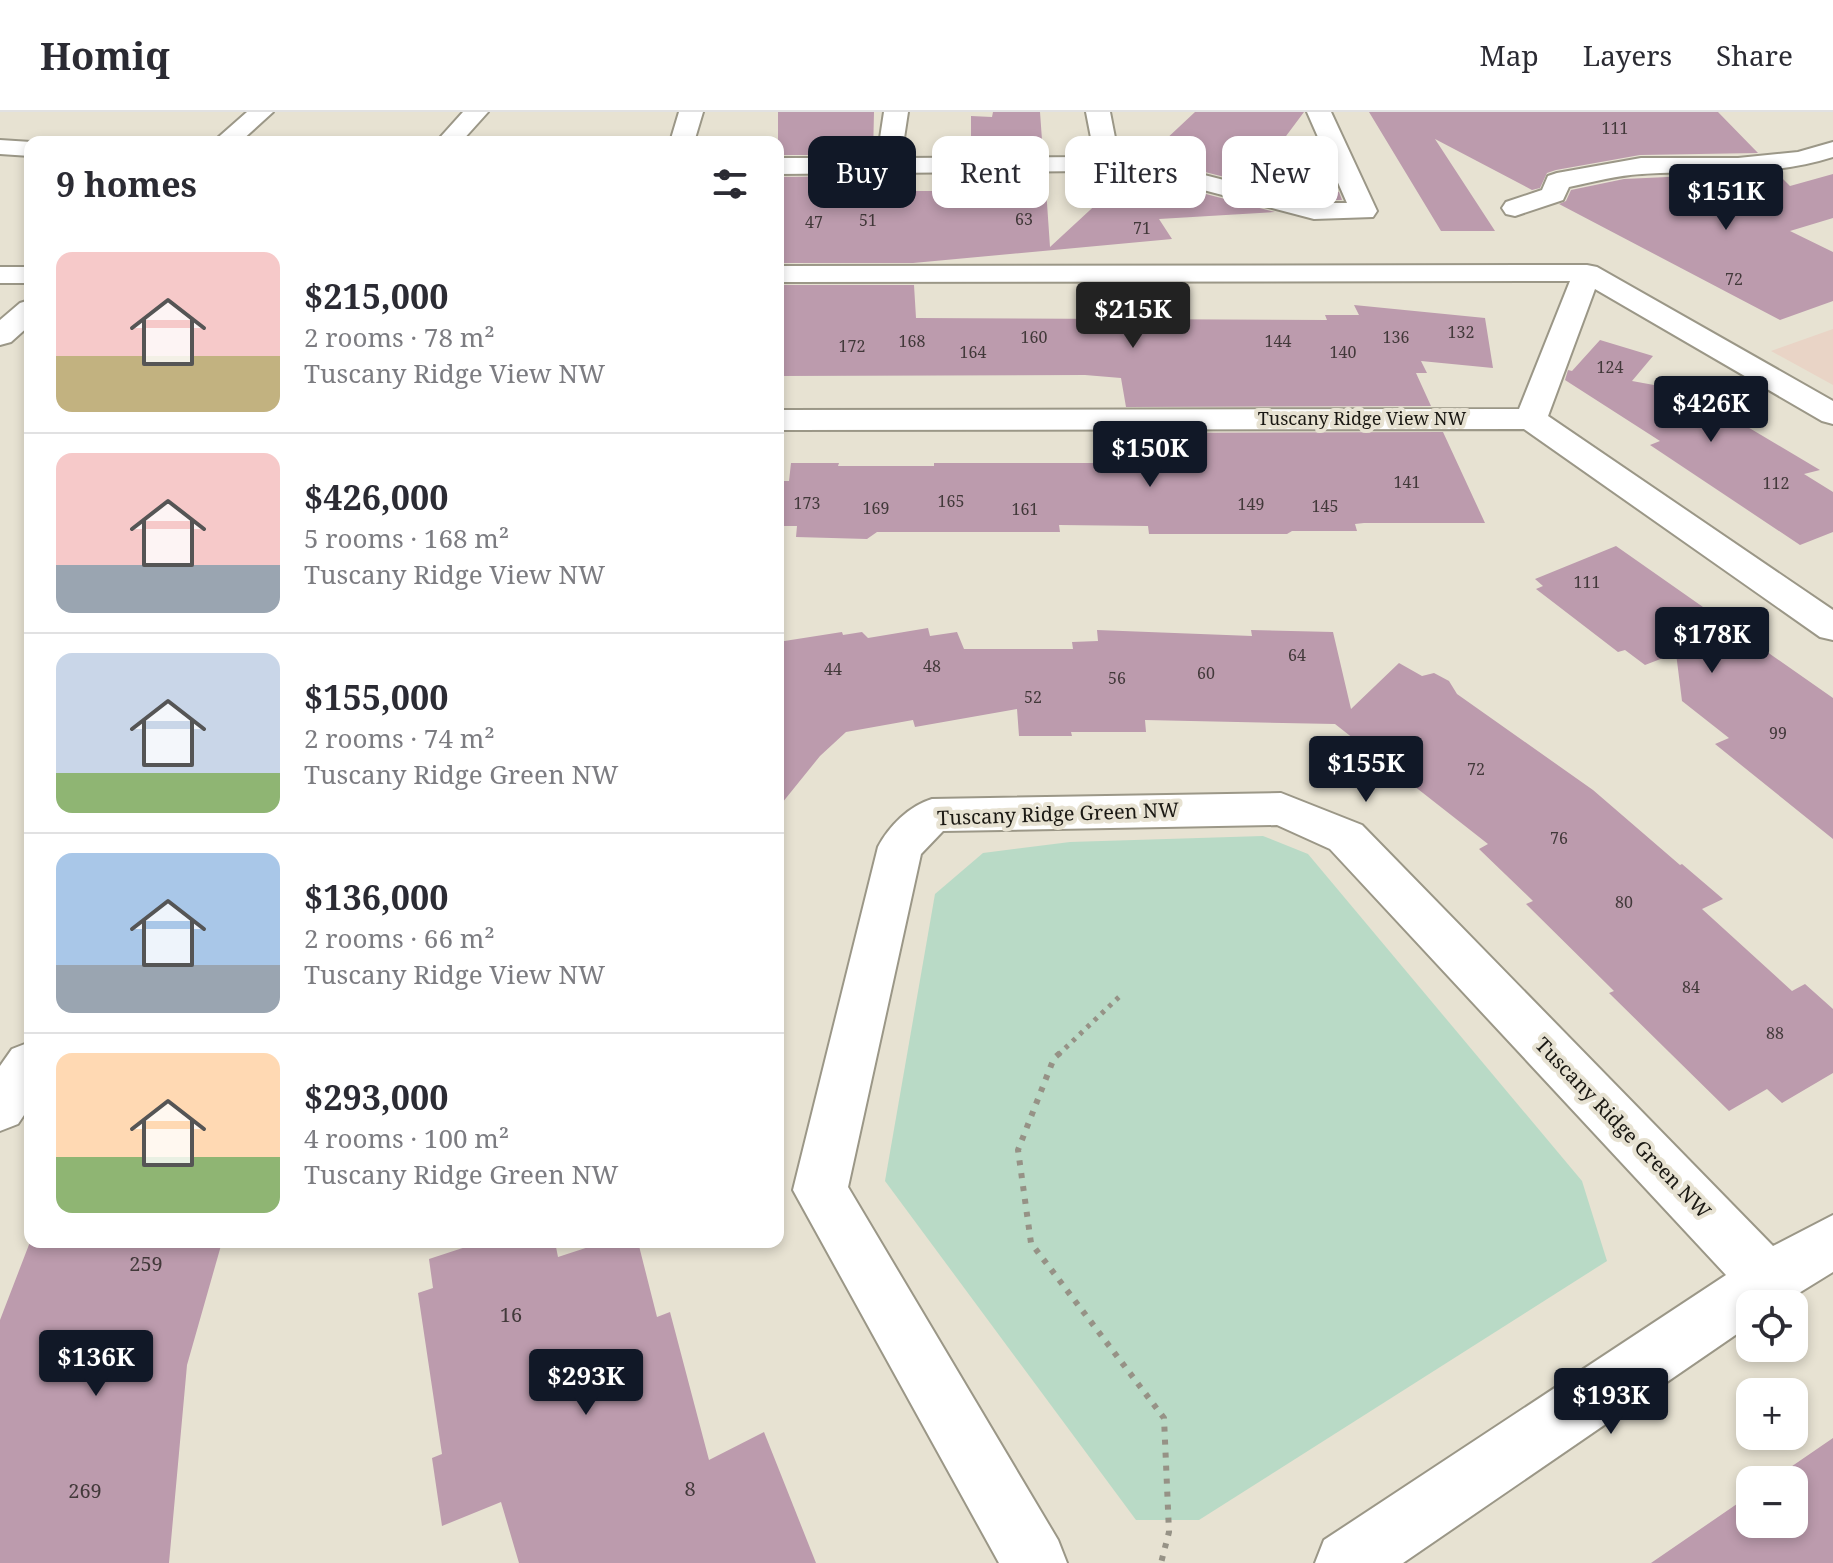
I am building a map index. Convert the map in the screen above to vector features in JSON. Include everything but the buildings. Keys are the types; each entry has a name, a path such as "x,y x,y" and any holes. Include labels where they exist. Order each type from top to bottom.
{"street":[{"path":"232,136 261,112"},
{"path":"454,136 476,112"},
{"path":"684,136 691,112"},
{"path":"892,136 896,112"},
{"path":"1098,112 1104,136"},
{"path":"1206,183 1314,211 1364,211 1319,112"},
{"path":"0,147 24,149"},
{"path":"1515,208 1554,195 1557,181 1641,166 1738,166 1801,159 1833,149"},
{"path":"916,165 1065,164"},
{"path":"784,166 808,166"},
{"path":"1587,273 1531,419 1833,628"},
{"path":"784,274 1587,273 1833,414"},
{"path":"0,275 24,275"},
{"path":"0,336 24,314"},
{"name":"Tuscany Ridge View NW","path":"784,420 1531,419"},
{"name":"Tuscany Ridge Green NW","path":"1035,1563 820,1190 900,847 932,815 1281,809 1346,837 1768,1280"},
{"path":"0,1108 24,1073"},
{"path":"1347,1563 1768,1280 1833,1241"}],"path":[{"path":"1120,996 1054,1058 1018,1150 1031,1243 1164,1418 1169,1532 1161,1563"}],"shaded area":[{"path":"1833,329 1833,385 1771,351"}],"green space":[{"path":"1263,836 1308,854 1582,1181 1607,1261 1199,1520 1136,1520 885,1181 935,894 983,853 1070,842"}]}
